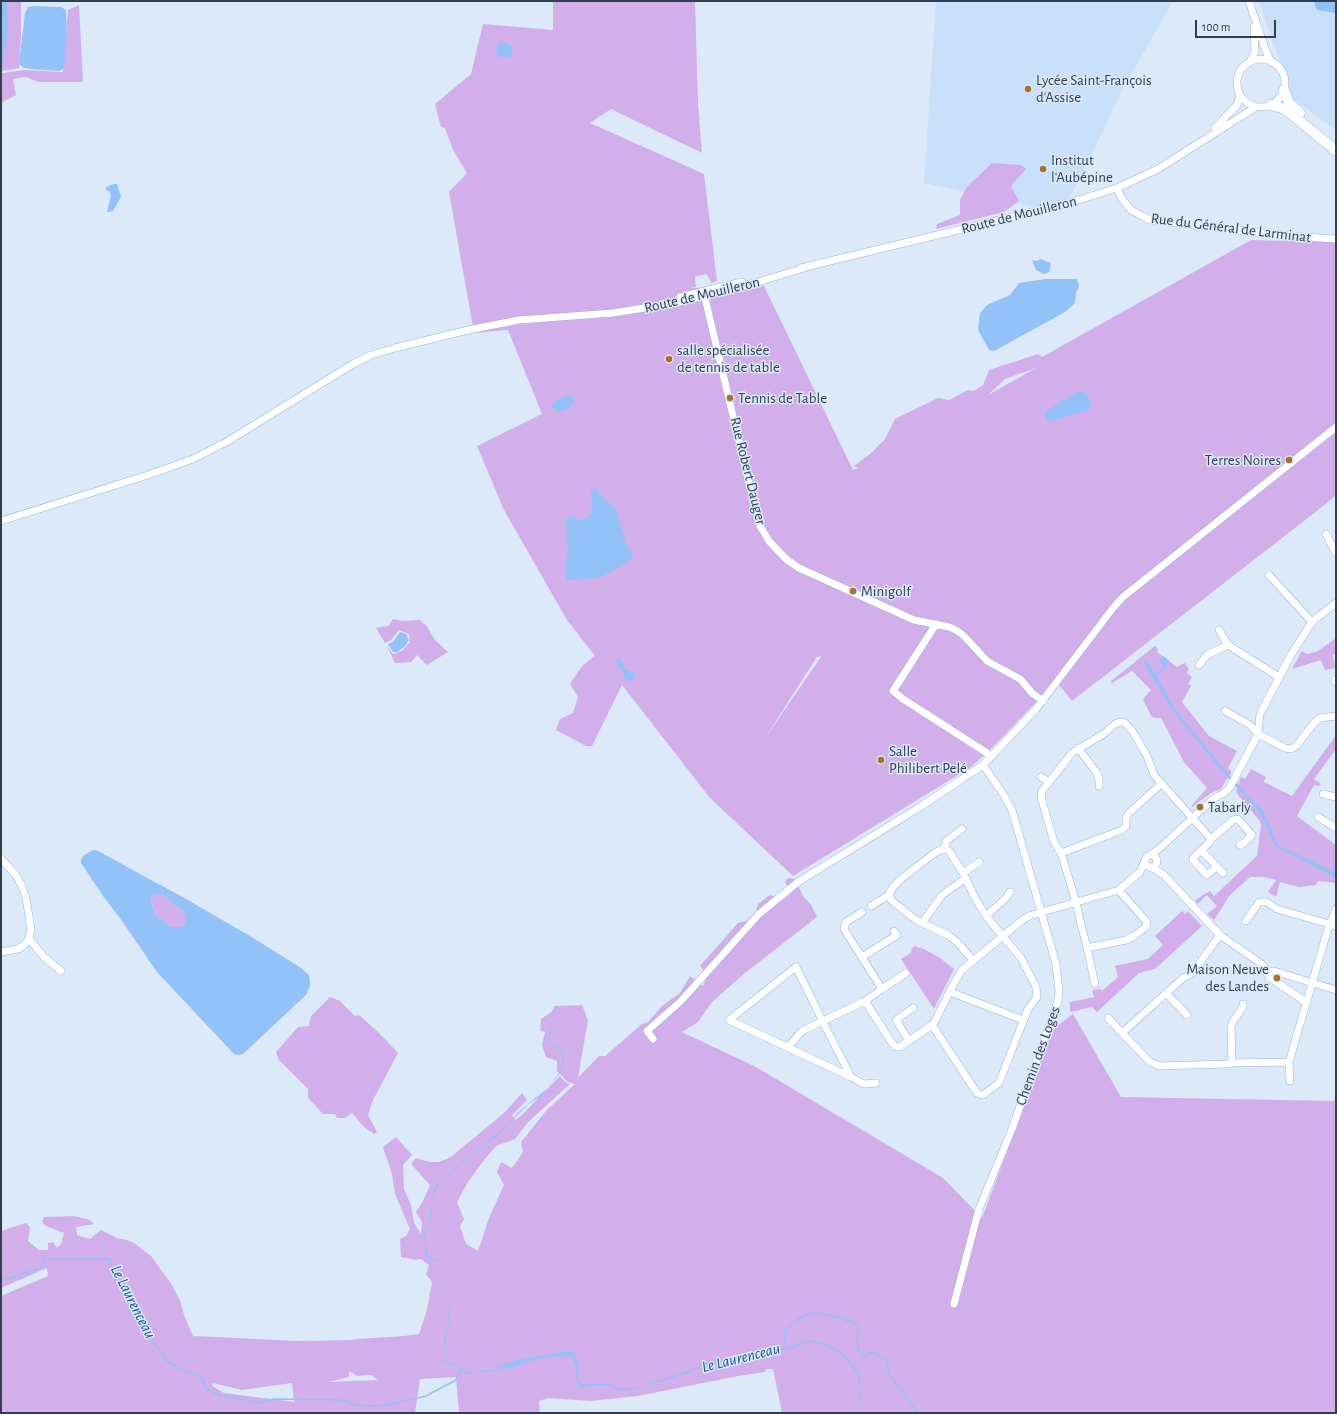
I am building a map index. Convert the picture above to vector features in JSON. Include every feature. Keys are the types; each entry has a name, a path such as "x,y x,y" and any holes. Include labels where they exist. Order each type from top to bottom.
{"highway":[{"path":"1284,90 1289,103 1336,142"},
{"path":"1271,105 1285,109 1336,151"}],"street":[{"path":"1249,1 1256,38 1255,51 1250,62"},
{"path":"1252,13 1271,62"},
{"path":"1264,60 1271,62 1280,69 1283,76 1284,90 1277,101 1271,105 1256,107 1250,104 1240,94 1237,83 1238,77 1243,67 1250,62 1264,60"},
{"path":"1198,142 1228,116 1237,105 1240,94"},
{"path":"1198,142 1256,107"},
{"name":"Route de Mouilleron","path":"631,310 1085,198 1117,188 1158,169 1198,142"},
{"name":"Rue du Général de Larminat","path":"1117,188 1122,199 1132,210 1150,220 1289,236 1336,239"},
{"name":"Route de Mouilleron","path":"631,310 675,303 755,284 804,268"},
{"path":"694,294 705,295 728,288 741,282"},
{"name":"Rue Robert Dauger","path":"705,295 753,500 760,526 769,541 786,559 799,568 914,620 949,627 964,636 987,661 1020,679 1032,693 1043,701"},
{"path":"1,521 148,475 193,459 228,441 346,368 371,355 468,330 519,320 613,313 631,310"},
{"path":"653,1039 647,1031 681,1001 749,924 798,882 920,807 983,765 1043,701 1113,608 1123,597 1336,427"},
{"path":"1326,534 1336,553"},
{"path":"1269,574 1312,622"},
{"path":"1140,872 1148,858 1213,799 1224,793 1233,781 1258,734 1260,714 1292,653 1312,622 1336,603"},
{"path":"936,624 893,690 903,699 987,752 989,759"},
{"path":"1219,630 1228,645 1279,677"},
{"path":"1199,665 1207,655 1228,645"},
{"path":"1224,711 1250,725 1258,734 1285,748 1291,749 1296,746 1314,723 1320,718 1336,716"},
{"path":"1095,984 1076,902 1061,853 1054,842 1041,796 1049,782 1072,753 1105,733 1115,724 1120,722 1125,723 1133,732 1147,756 1152,771 1161,784 1211,839"},
{"path":"1078,748 1097,773 1099,786"},
{"name":"Chemin des Loges","path":"954,1304 978,1209 1012,1129 1058,1006 1059,990 1056,964 1012,810 983,765"},
{"path":"1041,777 1049,782"},
{"path":"1061,853 1122,830 1126,826 1126,817 1129,813 1161,784"},
{"path":"1323,794 1336,797"},
{"path":"1318,817 1336,828"},
{"path":"1217,866 1207,875 1193,860 1193,858 1210,842 1211,839 1233,820 1238,819 1252,835 1240,845"},
{"path":"945,848 946,841 962,829"},
{"path":"932,1025 976,1093 983,1095 999,1083 1023,1020 1028,1009 1037,997 1036,987 1020,958 986,916 975,898 965,875 952,855 945,848"},
{"path":"871,906 889,895 892,888 901,879 936,852 945,848"},
{"path":"865,1001 892,1043 900,1047 932,1025 939,1015 962,970 1021,921 1029,916 1119,890 1140,872 1155,864 1160,848"},
{"path":"1201,850 1223,874"},
{"path":"1148,858 1154,856 1155,864 1164,875 1220,935 1263,965 1269,977 1307,1002"},
{"path":"1148,858 1146,865 1155,864"},
{"path":"1,859 15,874 24,892 31,929 29,940 24,945 18,949 1,952"},
{"path":"922,922 942,895 979,862"},
{"path":"1087,948 1126,940 1146,927 1147,922 1119,890"},
{"path":"986,916 1006,898 1010,892"},
{"path":"889,895 892,900 916,920 948,935 957,942 973,960"},
{"path":"1246,921 1259,902 1267,902 1277,909 1333,925"},
{"path":"1290,1081 1290,1062 1327,932 1333,925 1336,909"},
{"path":"862,912 846,922 844,929 882,989"},
{"path":"862,957 897,934 894,931"},
{"path":"1122,1033 1183,978 1192,974 1220,935"},
{"path":"29,940 44,957 61,971"},
{"path":"851,1078 796,967 729,1020 788,1047 851,1078 864,1084 876,1083"},
{"path":"1265,971 1274,970 1336,990"},
{"path":"788,1047 802,1031 865,1001 906,973"},
{"path":"950,992 1023,1020"},
{"path":"1166,993 1187,1015"},
{"path":"1232,1062 1231,1026 1243,1007 1243,1004"},
{"path":"909,1041 896,1020 913,1008"},
{"path":"1108,1018 1150,1062 1160,1066 1219,1064 1232,1062 1290,1062"}],"shaded area":[{"path":"7,1 21,1 19,68 2,71"},
{"path":"553,1 695,1 698,103 702,153 611,109 590,123 704,174 717,281 712,283 706,274 695,277 696,287 691,288 764,286 853,470 858,468 854,466 870,454 885,439 895,419 938,398 949,400 968,390 974,391 983,385 989,370 1038,354 1042,357 1251,240 1336,242 1336,495 1072,701 1056,681 991,749 971,767 793,876 710,798 622,685 592,746 586,746 556,730 560,719 573,713 578,697 570,684 582,666 595,656 567,620 504,510 477,446 542,414 508,330 474,333 449,192 467,173 453,150 445,128 441,127 435,104 471,74 483,24 553,30","holes":["1036,368 988,395 1005,379","817,657 821,657 763,741"]},
{"name":"Lycée Saint-François d'Assise","path":"936,1 1173,1 1124,87 1073,192 1054,211 924,183"},
{"path":"1259,1 1336,1 1336,130 1292,98"},
{"path":"79,5 83,82 38,82 26,77 13,79 16,95 1,103 2,73 25,70 63,72 68,10"},
{"path":"992,163 1021,165 1026,169 1011,186 1019,201 1004,212 936,229 937,224 960,215 960,200 967,187"},
{"path":"393,619 402,621 419,620 426,625 435,640 448,652 427,665 417,655 411,662 395,663 387,646 393,654 402,651 410,642 409,634 399,630 391,640 385,643 376,628 388,626"},
{"path":"1336,638 1336,654 1333,655 1335,668 1325,670 1321,660 1292,669 1302,651 1307,654 1318,651"},
{"path":"1155,646 1158,649 1157,652 1177,667 1185,663 1189,669 1187,673 1192,677 1188,684 1191,686 1182,702 1209,736 1237,751 1228,768 1231,771 1231,774 1221,789 1211,793 1192,807 1192,805 1207,788 1184,762 1161,718 1154,718 1151,716 1143,699 1151,690 1132,671 1112,683 1111,681"},
{"path":"1336,735 1336,740 1334,742 1336,743 1336,749 1314,779 1321,784 1319,786 1314,785 1297,816 1336,845 1336,883 1318,881 1316,885 1299,887 1280,882 1276,897 1268,892 1276,880 1264,877 1250,877 1230,895 1214,920 1207,914 1217,906 1207,895 1198,904 1195,900 1210,891 1214,896 1257,856 1261,825 1259,820 1236,791 1241,777 1245,779 1251,769 1266,777 1264,782 1292,796"},
{"path":"788,878 795,879 803,896 811,905 817,917 745,973 712,1002 698,1022 682,1032 756,1067 943,1178 982,1218 1053,1029 1073,1014 1121,1097 1336,1101 1336,1413 782,1413 773,1369 766,1369 765,1372 638,1396 591,1401 548,1398 539,1401 540,1413 459,1413 456,1377 420,1379 415,1413 1,1413 1,1296 48,1276 47,1268 1,1288 1,1231 26,1223 30,1227 28,1241 39,1250 48,1250 48,1243 53,1242 57,1248 61,1244 64,1233 46,1226 42,1222 44,1217 74,1216 90,1220 94,1224 76,1227 77,1235 90,1239 101,1230 117,1238 134,1243 151,1256 172,1285 181,1303 184,1315 193,1336 299,1341 351,1340 419,1334 427,1310 432,1282 426,1274 429,1265 421,1259 416,1260 401,1257 400,1239 406,1236 410,1229 395,1194 392,1174 383,1147 396,1137 412,1155 403,1165 404,1189 411,1205 414,1223 421,1234 422,1222 416,1212 430,1185 411,1164 413,1161 416,1158 430,1162 439,1162 451,1157 505,1112 522,1093 527,1100 512,1115 515,1120 521,1116 560,1076 565,1082 570,1084 528,1122 515,1139 496,1146 468,1182 457,1202 464,1219 460,1226 466,1244 478,1251 489,1218 504,1185 497,1172 501,1162 512,1168 523,1152 521,1142 546,1111 575,1084 568,1082 557,1071 557,1061 546,1057 542,1045 545,1032 540,1031 541,1019 551,1012 555,1006 582,1005 588,1020 578,1078 599,1056 605,1056 642,1024 648,1022 662,1006 680,993 690,976 703,986 708,974 700,966 738,923 746,921 756,912 758,904 770,895 783,900 791,893 785,882","holes":["349,1371 357,1376 371,1375 378,1380 328,1382 349,1377","213,1383 242,1390 292,1383 294,1402 224,1393 212,1386"]},
{"path":"157,894 162,894 183,911 187,917 185,923 180,927 172,927 156,916 151,902 152,897"},
{"path":"1182,911 1185,914 1188,911 1202,926 1155,969 1139,973 1097,1012 1092,1007 1070,1012 1070,1002 1094,997 1092,990 1100,989 1102,991 1118,977 1115,966 1148,959 1163,945 1155,936"},
{"path":"914,946 924,949 940,958 954,969 934,1009 901,959 912,952 911,950"},
{"path":"330,997 340,1001 355,1016 359,1015 398,1053 373,1100 368,1115 377,1132 374,1134 364,1127 352,1113 345,1118 337,1118 335,1114 323,1114 308,1098 308,1089 279,1060 276,1052 298,1027 309,1026 311,1016"}],"water":[{"path":"1,1 7,1 8,25 1,78"},
{"path":"1314,1 1336,1 1336,13 1317,10"},
{"path":"28,7 61,7 66,10 67,36 64,67 62,70 58,71 24,68 19,64 25,13"},
{"path":"499,42 513,46 511,56 509,58 499,57 497,54 496,49"},
{"path":"117,184 121,197 113,211 107,212 111,195 109,191 106,190 106,187"},
{"path":"1040,259 1051,263 1049,272 1044,274 1036,270 1032,260 1037,261"},
{"path":"1045,279 1077,279 1079,286 1076,293 1075,303 1065,312 994,351 989,350 978,330 980,313 987,305 1010,295 1019,283"},
{"path":"1079,391 1086,393 1091,404 1088,410 1052,421 1047,420 1045,417 1046,411"},
{"path":"569,395 573,396 574,400 571,407 557,412 552,407 553,403 557,400"},
{"path":"596,488 601,496 615,508 633,559 598,578 569,580 566,579 565,568 568,551 566,539 567,534 564,521 574,515 578,520 583,520 589,516 592,511 591,491"},
{"path":"400,632 406,634 409,640 405,646 397,652 393,652 388,644 393,642"},
{"path":"1163,656 1169,660 1166,667 1157,677 1176,711 1229,775 1263,811 1278,845 1336,873 1336,878 1275,846 1260,813 1226,776 1172,710 1144,663 1147,660 1155,675 1164,666 1164,664 1160,661 1160,658"},
{"path":"615,659 622,660 625,669 635,673 635,678 631,681 627,681"},
{"path":"93,850 96,850 250,936 301,968 309,975 310,986 306,995 244,1053 239,1055 234,1054 157,972 81,863 83,856","holes":["157,894 162,894 183,911 186,917 185,923 180,927 172,927 156,916 151,902 152,897"]},
{"path":"558,1017 559,1018 552,1024 549,1042 562,1048 564,1066 560,1073 548,1088 563,1066 562,1051 559,1047 548,1043 551,1024"},
{"path":"548,1088 541,1096 529,1104 496,1137 481,1147 441,1181 431,1201 432,1217 430,1222 431,1200 436,1185 477,1149 497,1134 521,1110"},
{"path":"430,1222 425,1233 428,1259 438,1259 440,1267 438,1260 429,1261 426,1256 424,1232"},
{"path":"451,1296 452,1305 448,1314 450,1322 447,1330 444,1360 462,1369 466,1374 443,1361 445,1334 449,1322 447,1314 451,1305"},
{"path":"572,1351 576,1356 575,1358 579,1366 578,1379 581,1384 608,1384 621,1389 648,1387 621,1391 606,1385 580,1387 576,1376 577,1368 572,1356 545,1357 505,1369 488,1372 487,1370 496,1370 507,1367 485,1368 496,1367 522,1359"}],"waterway":[{"name":"Le Laurenceau","path":"1,1281 41,1268 44,1259 110,1259 112,1267 116,1271 118,1277 137,1303 141,1323 149,1339 161,1351 164,1359 181,1370 202,1377 205,1388 219,1395 261,1403 273,1399 342,1400 355,1405 387,1405 426,1396 456,1380 461,1370"},
{"name":"Le Laurenceau","path":"646,1387 650,1384 714,1362 734,1357 786,1349 784,1332 795,1321 805,1315 815,1313 837,1317 858,1325 857,1342 859,1351 864,1357 872,1352 885,1359 889,1368 888,1373 918,1413"},
{"path":"787,1349 809,1341 825,1344 844,1355 859,1375 860,1404"},
{"name":"Le Laurenceau","path":"481,1371 489,1371"},
{"name":"Le Laurenceau","path":"465,1373 473,1373"}],"place":[{"name":"Lycée Saint-François d'Assise","path":"1028,89"},
{"name":"Institut l'Aubépine","path":"1043,169"},
{"name":"salle spécialisée de tennis de table","path":"669,359"},
{"name":"Tennis de Table","path":"730,398"},
{"name":"Terres Noires","path":"1289,460"},
{"name":"Minigolf","path":"853,591"},
{"name":"Salle Philibert Pelé","path":"881,760"},
{"name":"Tabarly","path":"1200,807"},
{"name":"Maison Neuve des Landes","path":"1277,978"}]}
